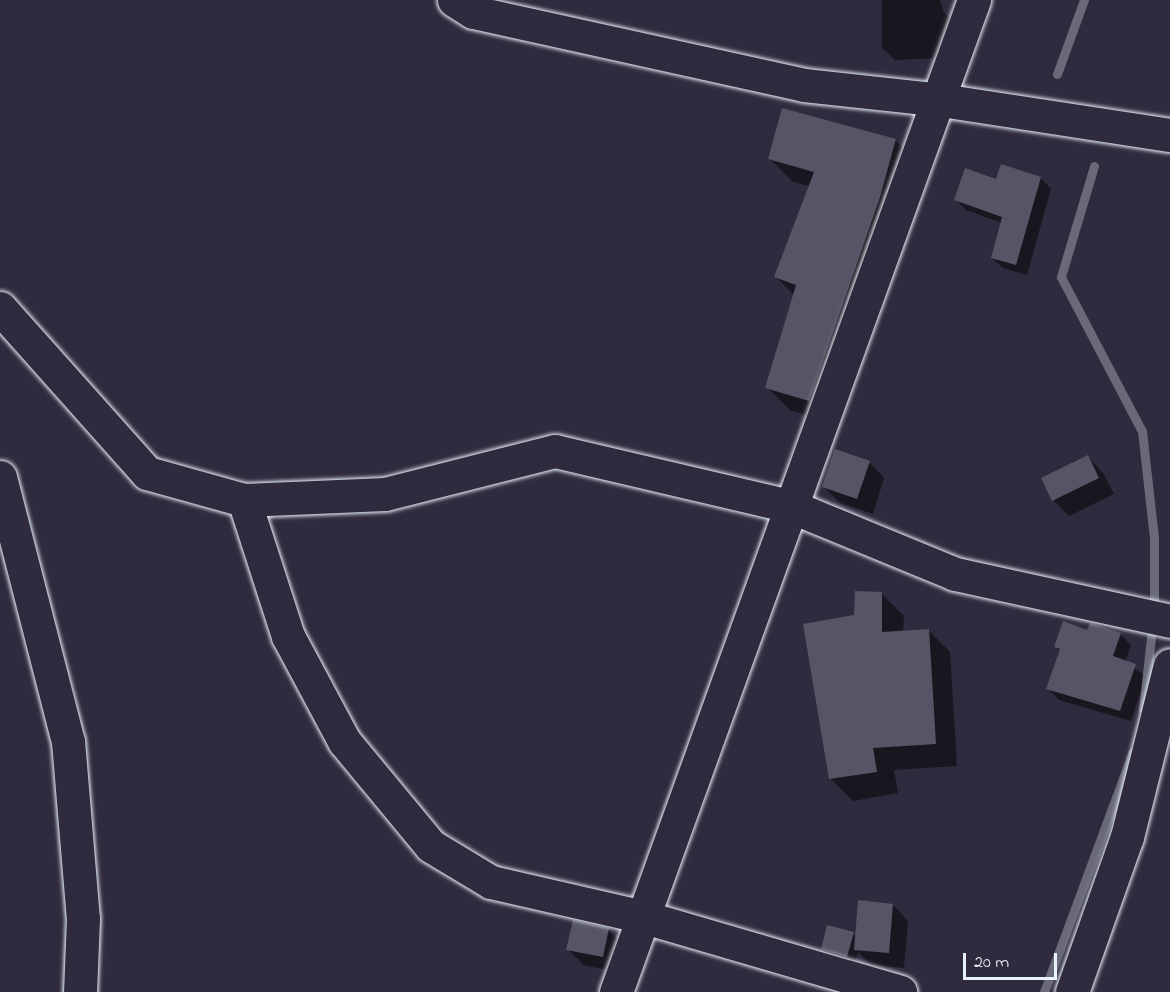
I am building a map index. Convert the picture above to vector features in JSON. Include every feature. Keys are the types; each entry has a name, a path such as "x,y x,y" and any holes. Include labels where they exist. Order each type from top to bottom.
{"street":[{"path":"454,0 473,12 717,68 804,85 941,100 1170,135"},
{"path":"616,992 790,506 941,100 974,0"},
{"path":"0,308 147,473 244,500 385,494 555,450 790,506 955,574 1170,621"},
{"path":"0,477 68,741 83,918 80,992"},
{"path":"244,500 288,636 344,741 431,846 491,882 644,917 900,992"},
{"path":"1072,992 1127,837 1170,664"}],"building":[{"path":"782,108 896,139 880,197 809,401 765,388 796,285 774,277 814,172 768,159"},
{"path":"1001,164 1041,177 1016,265 991,258 1002,217 954,200 965,168 996,179"},
{"path":"835,449 870,461 857,499 822,487"},
{"path":"1088,455 1099,478 1052,501 1041,478"},
{"path":"855,591 882,592 882,632 929,629 936,744 873,748 877,772 829,779 803,624 854,615"},
{"path":"1063,621 1087,630 1090,623 1121,633 1113,656 1136,664 1120,711 1046,689 1060,649 1054,647"},
{"path":"858,900 893,904 889,953 854,950"},
{"path":"573,920 609,928 603,957 566,950"},
{"path":"827,925 854,932 847,957 821,949"}],"waterway":[{"path":"1057,74 1084,0"},
{"path":"1094,166 1061,277 1142,431 1154,538 1154,605"},
{"path":"1143,710 1152,628"},
{"path":"1044,992 1133,752"}]}
